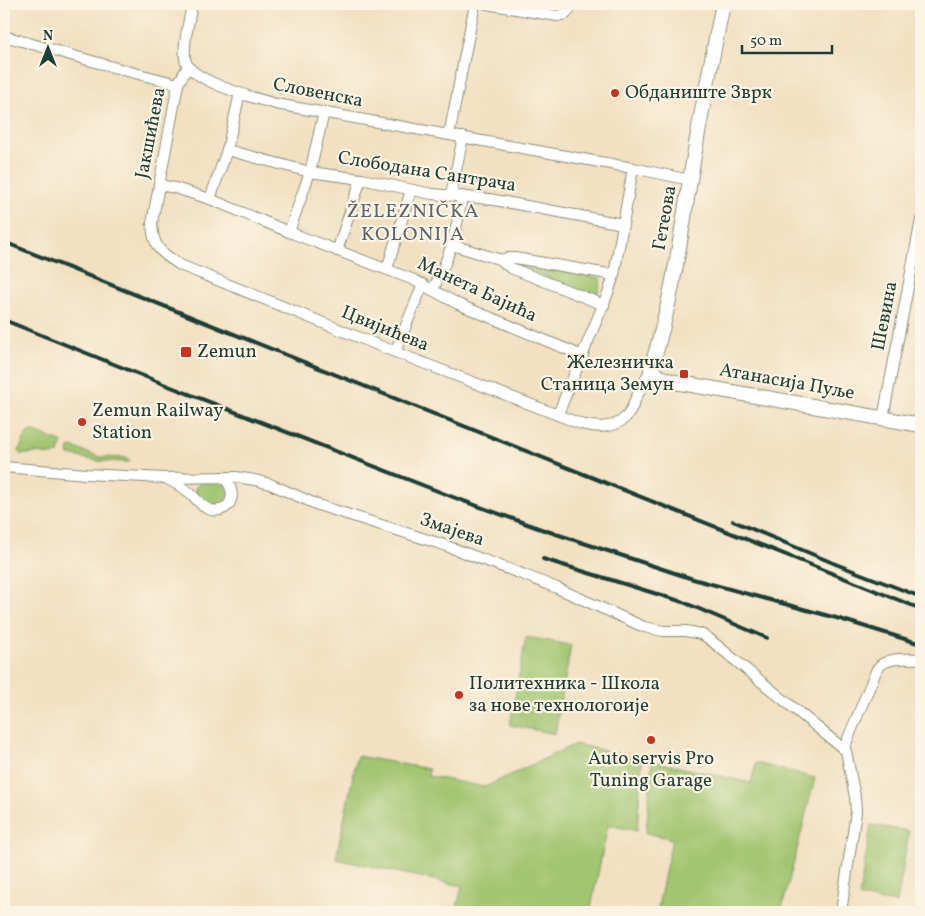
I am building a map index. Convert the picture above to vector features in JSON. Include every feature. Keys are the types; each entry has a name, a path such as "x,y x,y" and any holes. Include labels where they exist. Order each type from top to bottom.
{"street":[{"path":"188,66 184,56 192,4"},
{"path":"449,135 475,4"},
{"path":"487,4 557,16 566,14 571,4"},
{"name":"Гетеова","path":"612,425 627,416 651,368 660,339 669,301 701,116 723,4"},
{"path":"4,36 178,84"},
{"name":"Јакшићева","path":"154,242 152,223 178,84 188,66"},
{"name":"Словенска","path":"188,66 200,76 240,93 276,104 633,168 690,180"},
{"path":"210,200 228,150 240,93"},
{"path":"289,232 310,172 324,112"},
{"path":"451,195 463,138"},
{"name":"Слободана Сантрача","path":"228,150 310,172 361,179 432,194 489,199 623,224"},
{"path":"558,414 604,304 614,275 633,168"},
{"path":"337,251 361,179"},
{"name":"Манета Бајића","path":"159,185 175,188 210,200 387,269 428,287 458,304 582,356"},
{"path":"387,269 411,190"},
{"path":"395,352 428,287 439,277 452,244 462,196"},
{"name":"Шевина","path":"883,418 921,220"},
{"name":"Цвијићева","path":"154,242 165,255 183,267 395,352 581,424 596,427 612,425"},
{"path":"452,244 502,260 511,268 604,304"},
{"path":"502,260 515,258 614,275"},
{"name":"Атанасија Пуље","path":"651,368 656,376 661,379 675,382 921,425"},
{"name":"Змајева","path":"4,467 164,478 236,477 270,484 318,505 477,557 557,588 644,627 663,631 686,631 700,634 708,638 844,748"},
{"path":"192,494 193,486 198,479 203,477"},
{"path":"164,478 180,485 206,508 219,510 224,509 231,500 232,495 230,485 222,477"},
{"path":"232,489 244,482 255,480"},
{"path":"841,912 856,816 847,753 844,748 880,665 893,660 921,659"}],"green space":[{"path":"518,263 600,278 599,288 594,297 517,265"},
{"path":"32,431 61,442 62,446 58,454 20,454 19,450 27,433"},
{"path":"72,447 99,457 125,458 131,461 98,461 69,455 69,448"},
{"path":"203,481 221,481 229,493 224,503 215,507 211,506 195,493 196,487"},
{"path":"526,637 571,645 555,734 510,725"},
{"path":"575,744 642,759 637,831 608,825 590,912 456,912 462,886 336,859 357,756 429,769 428,776 485,787"},
{"path":"652,761 751,783 756,763 815,778 781,912 657,912 672,839 646,833"},
{"path":"871,825 909,831 897,903 859,897"}],"railway":[{"path":"4,242 921,609"},
{"path":"4,320 458,499 541,529 693,579 840,619 921,644"},
{"path":"733,521 921,597"},
{"path":"543,559 683,602 767,638"}],"place":[{"name":"Обданиште Зврк","path":"615,93"},
{"name":"Zemun","path":"186,352"},
{"name":"Железничка Станица Земун","path":"684,374"},
{"name":"Zemun Railway Station","path":"82,422"},
{"name":"Политехника - Школа за нове технологоије","path":"459,695"},
{"name":"Auto servis Pro Tuning Garage","path":"651,740"}],"district":[{"name":"ŽELEZNIČKA KOLONIJA","path":"413,224"}]}
